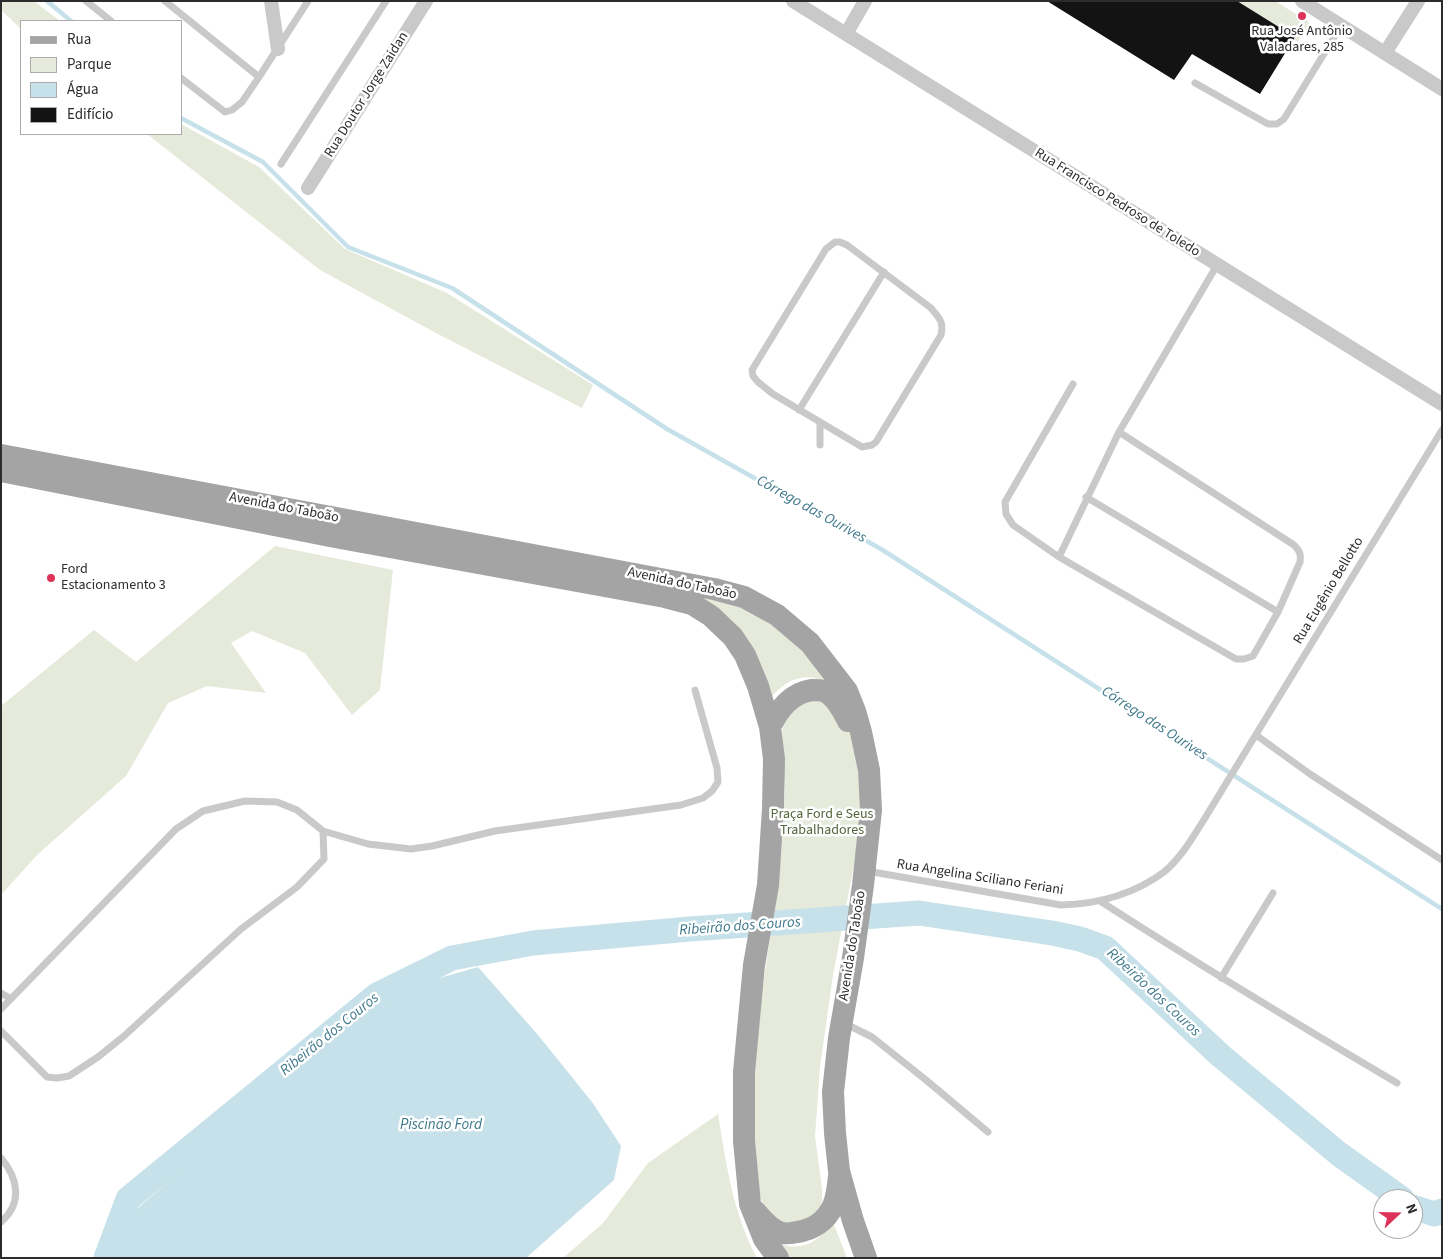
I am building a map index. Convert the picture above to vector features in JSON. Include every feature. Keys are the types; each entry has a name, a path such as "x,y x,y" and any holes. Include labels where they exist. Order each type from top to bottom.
{"main road":[{"name":"Avenida do Taboão","path":"1,456 714,589 744,597 777,615 810,643 831,685 835,699 865,750 869,770 871,810 864,878 833,1092 839,1171 866,1258"},
{"name":"Avenida do Taboão","path":"1,471 316,533 656,595 692,604 711,616 733,637 745,655 758,686 770,727 774,759 768,886 754,965 744,1072 744,1141 750,1204 764,1239 778,1258"},
{"path":"770,727 776,714 796,695 831,685"},
{"path":"750,1204 764,1222 774,1230 783,1233 813,1228 821,1222 832,1208 839,1171"}],"street":[{"path":"272,1 278,49"},
{"name":"Rua Doutor Jorge Zaidan","path":"308,188 426,1"},
{"name":"Rua Francisco Pedroso de Toledo","path":"792,1 1442,404"},
{"path":"846,34 865,1"},
{"path":"1302,1 1442,89"},
{"path":"1385,53 1418,1"}],"lane":[{"path":"86,1 110,20"},
{"path":"164,1 260,77"},
{"path":"182,79 225,112 232,110 242,102 260,77 308,1"},
{"path":"281,164 386,1"},
{"path":"1195,83 1268,124 1277,124 1284,119 1341,26"},
{"path":"840,242 847,245 884,272 930,308 940,319 943,327 941,335 876,442 862,447 773,394 758,382 753,376 752,370 830,244 840,242"},
{"path":"1059,556 1119,432 1218,265"},
{"path":"799,410 884,272"},
{"path":"1073,384 1005,502 1006,514 1013,525 1059,556 1236,659 1253,656 1278,612 1300,562 1300,551 1294,545 1119,432"},
{"path":"820,422 820,445"},
{"name":"Rua Eugênio Bellotto","path":"1238,765 1442,430"},
{"path":"1086,497 1278,612"},
{"path":"1,1009 176,829 203,811 245,801 277,802 297,810 322,831 368,844 411,849 432,846 495,830 681,805 703,798 712,792 718,782 717,768 695,690"},
{"path":"1256,735 1310,774 1442,860"},
{"name":"Rua Angelina Sciliano Feriani","path":"864,878 1061,905 1100,901 1122,895 1143,886 1165,871 1185,849 1238,765"},
{"path":"1,1031 47,1077 69,1076 98,1057 124,1036 241,929 297,887 324,859 322,831"},
{"path":"1222,978 1273,893"},
{"path":"1100,901 1295,1023 1397,1083"},
{"path":"1,993 11,999"},
{"path":"842,1022 872,1037 988,1132"},
{"path":"1,1158 16,1184 16,1201 6,1218 1,1222"}],"green space":[{"path":"1,1 34,1 59,20 20,20 20,28 1,10"},
{"path":"1234,1 1275,1 1309,22 1298,42"},
{"path":"182,125 259,167 345,249 447,293 593,385 582,408 436,333 320,270 148,135 182,135"},
{"path":"275,546 393,570 380,690 352,715 305,653 252,631 231,643 266,693 207,686 168,703 126,776 37,855 1,895 1,706 94,630 136,662"},
{"path":"689,590 728,599 791,633 828,683 819,679 802,677 788,682 768,700"},
{"name":"Praça Ford e Seus Trabalhadores","path":"818,698 850,731 861,767 861,828 833,975 820,1067 815,1136 822,1201 819,1212 802,1226 775,1222 766,1210 759,1194 754,1159 754,1063 782,845 785,792 782,733 784,720 787,711"},
{"path":"718,1114 731,1188 742,1224 757,1258 563,1258 603,1223 648,1163"},
{"path":"833,1222 847,1258 785,1258 770,1237 785,1245 806,1245 824,1233"}],"water":[{"name":"Piscinão Ford","path":"478,967 538,1035 592,1102 621,1146 614,1180 526,1258 116,1258 138,1208 296,1073 372,1012 429,981"}],"building":[{"path":"1047,1 1237,1 1295,37 1260,94 1192,54 1174,80"}],"waterway":[{"name":"Córrego das Ourives","path":"47,1 70,20"},
{"name":"Córrego das Ourives","path":"182,119 263,162 348,247 452,288 667,429 881,549 1442,909"},
{"name":"Ribeirão dos Couros","path":"106,1258 128,1199 377,995 452,958 533,943 690,929 919,913 1052,933 1080,939 1105,948 1221,1056 1339,1154 1388,1189"},
{"name":"Ribeirão dos Couros","path":"1423,1210 1434,1214 1442,1211"}],"place":[{"name":"Rua José Antônio Valadares, 285","path":"1302,16"},
{"name":"Ford Estacionamento 3","path":"51,578"}]}
